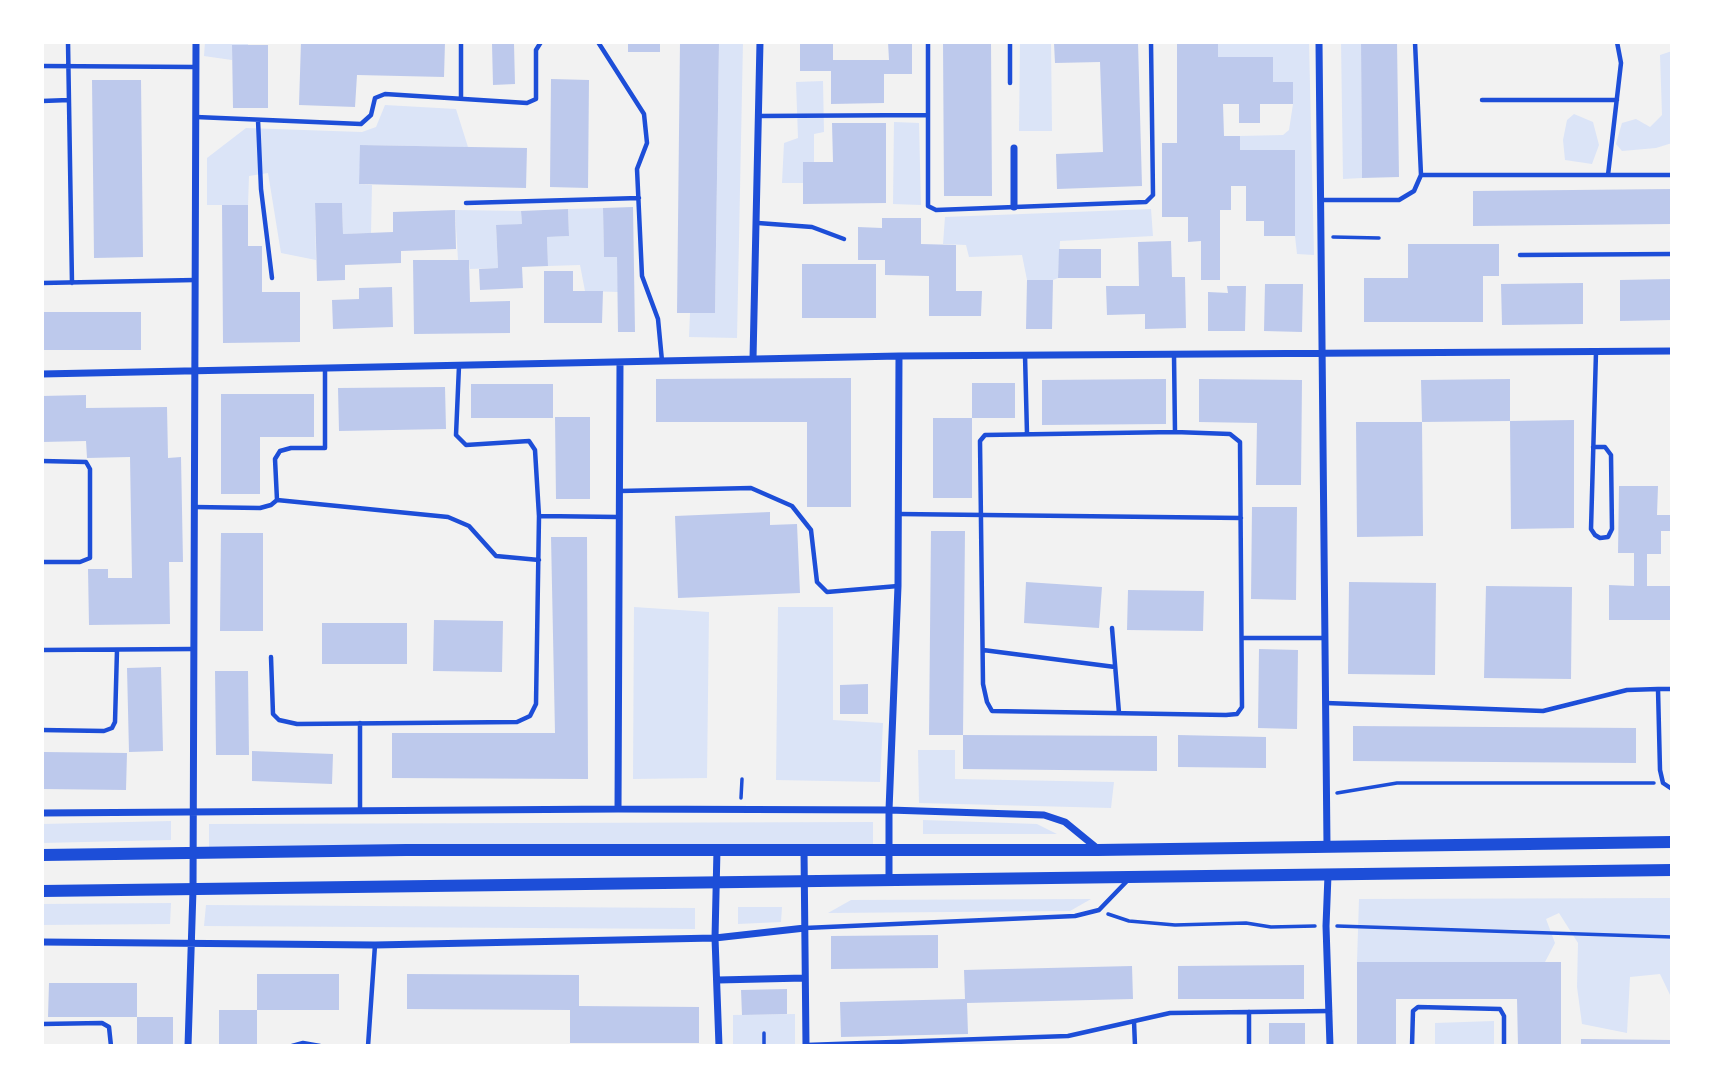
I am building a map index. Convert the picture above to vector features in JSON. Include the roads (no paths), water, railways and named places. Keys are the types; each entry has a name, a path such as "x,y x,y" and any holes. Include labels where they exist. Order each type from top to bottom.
{"main road":[{"path":"42,855 717,849 1098,850 1672,842"},
{"path":"42,891 1672,870"}],"street":[{"path":"188,1046 193,890 196,42"},
{"path":"752,359 758,223 760,42"},
{"path":"1319,42 1327,846"},
{"path":"1014,148 1014,207"},
{"path":"42,374 899,356 1672,351"},
{"path":"889,879 889,810 898,586 899,356"},
{"path":"618,809 620,363"},
{"path":"42,813 618,809 889,810 1044,815 1065,822 1098,850"},
{"path":"717,849 715,938 719,1046"},
{"path":"804,850 806,1046"},
{"path":"1328,874 1326,926 1330,1046"},
{"path":"42,942 375,945 715,938 805,928"},
{"path":"718,979 805,978"}],"lane":[{"path":"68,42 72,283"},
{"path":"461,42 461,99"},
{"path":"196,117 362,124 371,116 375,98 385,94 527,103 536,99 536,50 541,42"},
{"path":"598,42 644,114 647,142 638,169 642,276 658,319 662,362"},
{"path":"928,42 928,206 936,210 1146,202 1153,195 1151,42"},
{"path":"1010,42 1010,83"},
{"path":"1320,200 1399,200 1414,191 1421,175 1415,42"},
{"path":"1608,175 1621,63 1617,42"},
{"path":"42,66 196,67"},
{"path":"42,101 69,100"},
{"path":"1482,100 1616,100"},
{"path":"759,116 928,115"},
{"path":"258,120 261,189 272,278"},
{"path":"1421,175 1672,175"},
{"path":"466,203 639,198"},
{"path":"758,223 812,227 844,239"},
{"path":"1520,255 1672,254"},
{"path":"42,283 195,280"},
{"path":"1593,447 1605,447 1612,455 1612,529 1608,537 1600,538 1594,535 1591,529 1593,447 1596,351"},
{"path":"1025,355 1027,434"},
{"path":"1174,355 1175,432"},
{"path":"271,657 273,714 279,720 296,724 517,722 530,716 536,704 539,559 535,450 529,442 466,445 456,435 459,366"},
{"path":"194,507 260,508 271,505 277,499 275,459 279,451 291,448 325,448 325,369"},
{"path":"1027,434 1230,434 1240,442 1242,708 1237,714 992,711 987,702 984,684 980,441 985,435 1027,434"},
{"path":"42,461 86,462 90,469 90,558 80,562 42,562"},
{"path":"620,491 751,488 792,506 811,530 817,582 827,592 898,586"},
{"path":"277,499 448,517 469,527 496,556 539,559"},
{"path":"898,514 1241,518"},
{"path":"539,516 619,517"},
{"path":"1112,628 1119,713"},
{"path":"1242,638 1325,638"},
{"path":"42,650 193,649"},
{"path":"42,730 104,731 112,728 115,722 117,650"},
{"path":"983,650 1115,667"},
{"path":"1658,689 1663,783 1672,789"},
{"path":"1325,703 1544,711 1627,690 1672,689"},
{"path":"360,723 360,810"},
{"path":"805,928 1075,916 1099,911 1130,877"},
{"path":"368,1046 375,945"},
{"path":"1412,1046 1413,1010 1418,1007 1500,1009 1504,1016 1504,1046"},
{"path":"806,1046 1068,1036 1170,1013 1330,1011"},
{"path":"1249,1012 1249,1046"},
{"path":"1134,1021 1135,1046"},
{"path":"42,1024 102,1023 109,1027 111,1046"},
{"path":"993,1039 993,1046"},
{"path":"292,1046 303,1043 320,1046"}]}
